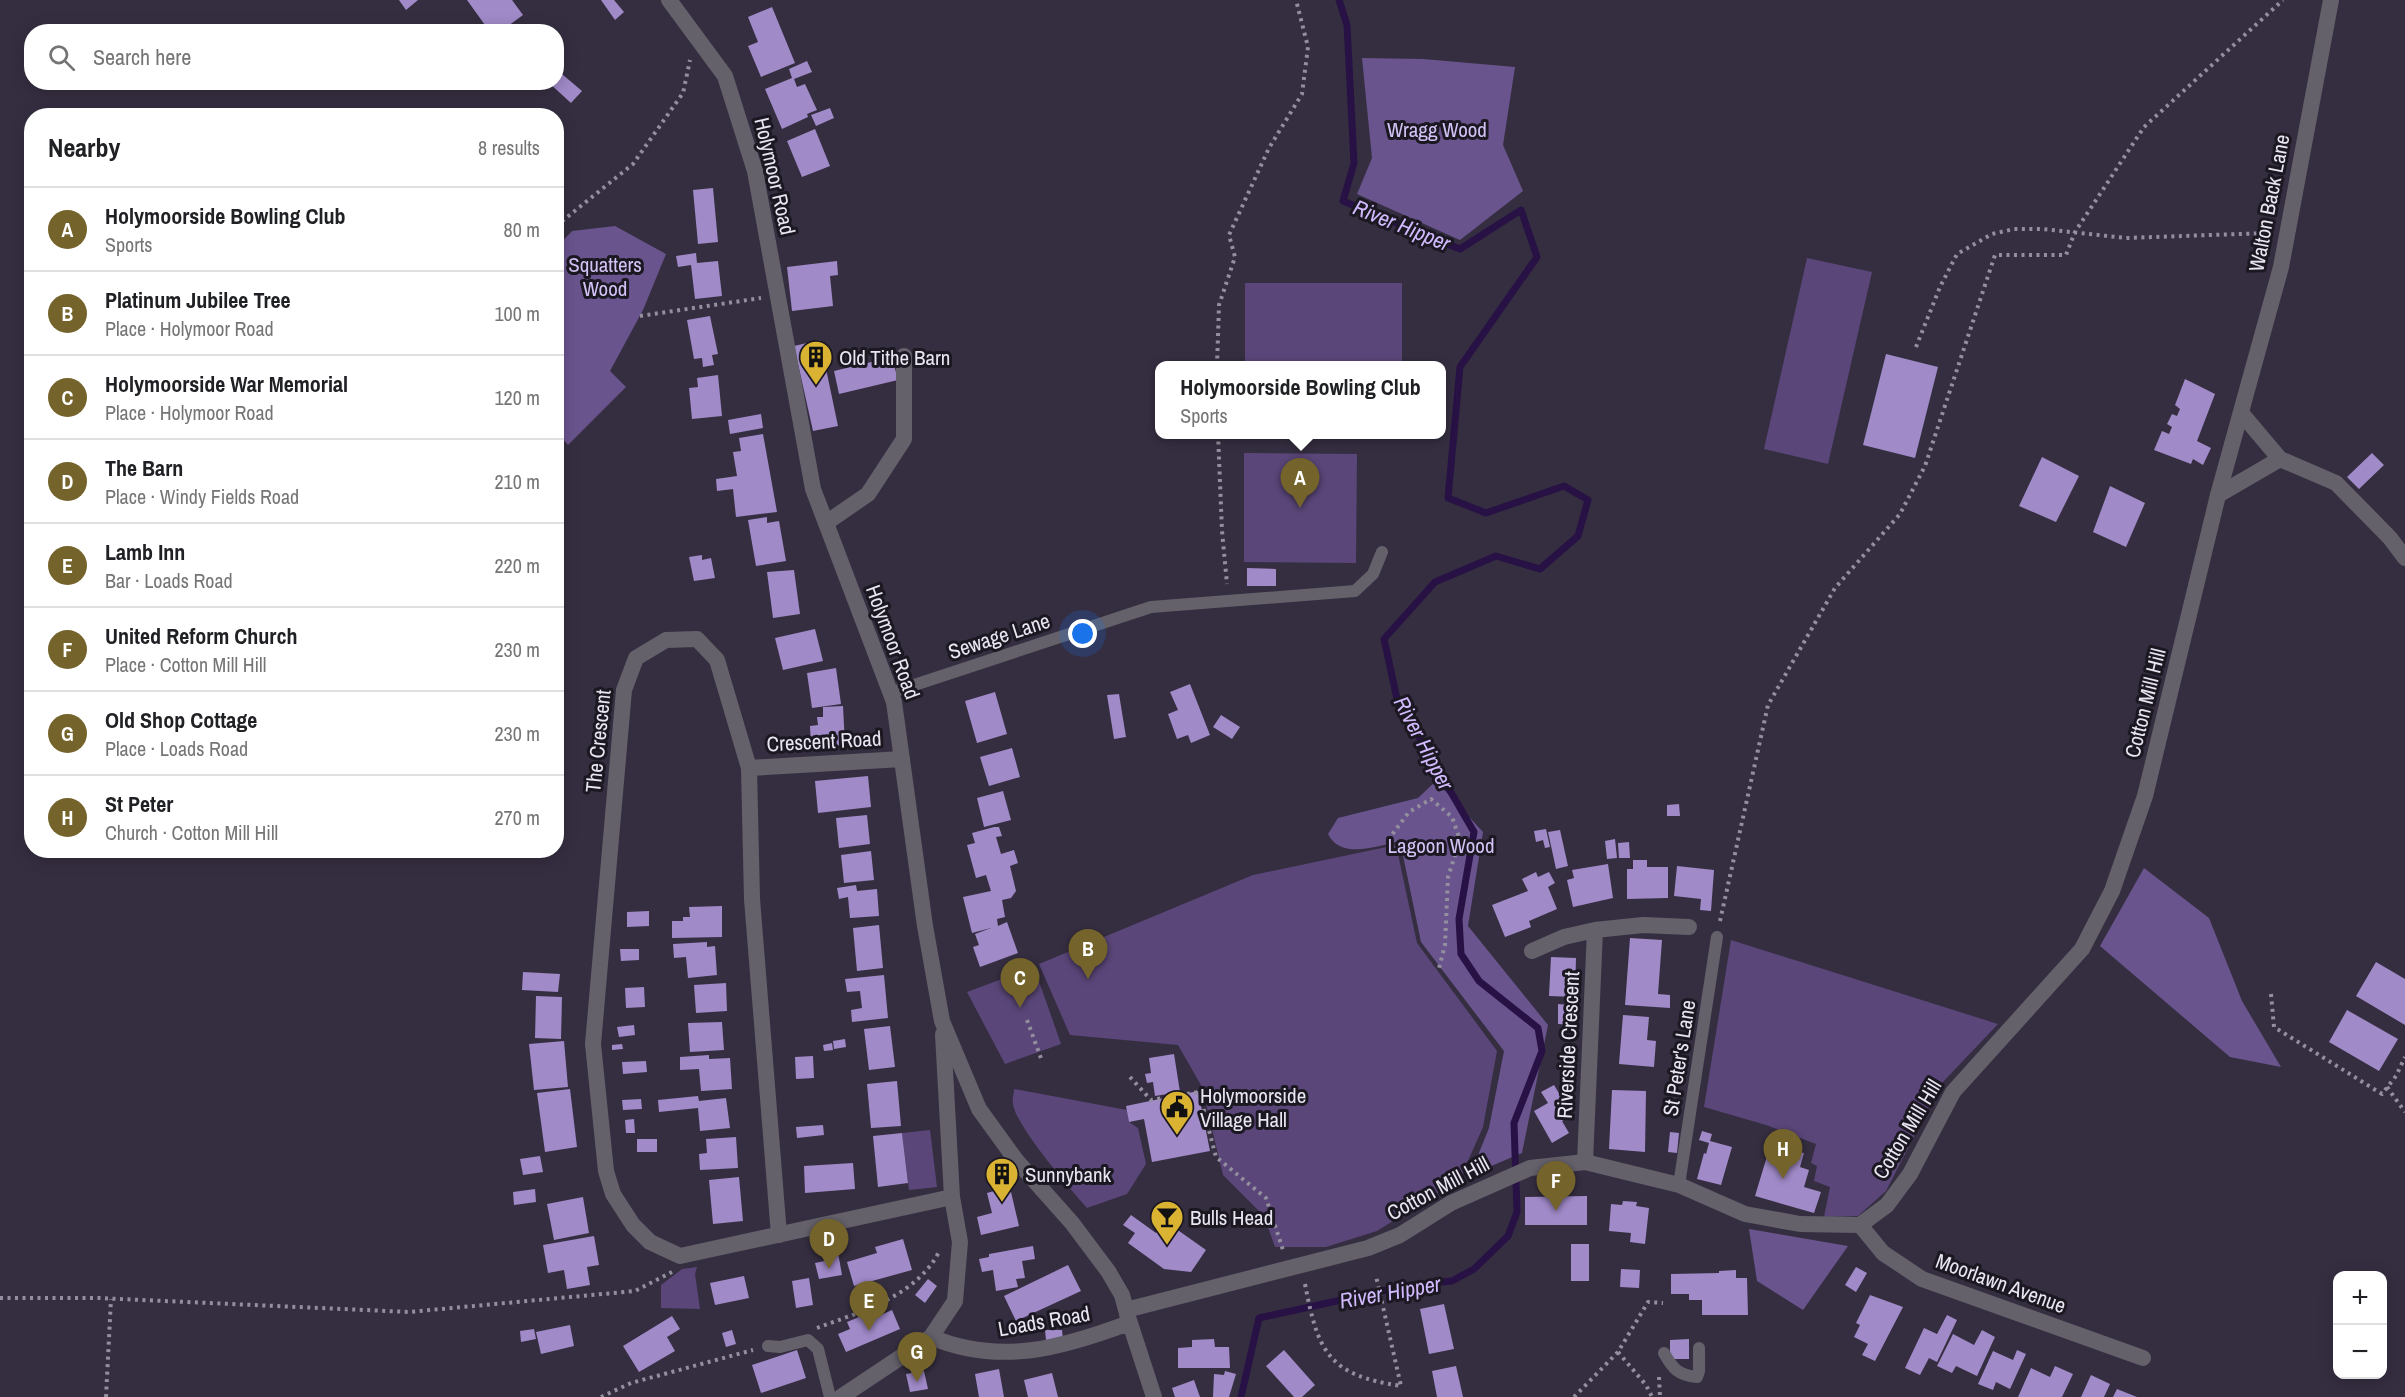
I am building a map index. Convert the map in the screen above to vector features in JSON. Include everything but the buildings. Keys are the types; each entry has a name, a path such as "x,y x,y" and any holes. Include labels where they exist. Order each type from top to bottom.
{"street":[{"name":"Holymoor Road","path":"669,0 725,76 755,171 813,489 894,702 925,926 942,1021 980,1109 1017,1160 1072,1223 1108,1271 1122,1295 1154,1397"},
{"name":"Walton Back Lane","path":"2242,414 2288,233 2331,0"},
{"path":"826,523 868,494 903,439 904,356"},
{"path":"2242,414 2280,459 2336,483 2390,538 2405,558"},
{"name":"Cotton Mill Hill","path":"1128,1317 1288,1268 1368,1248 1400,1235 1451,1203 1530,1168 1585,1162 1679,1185 1744,1214 1800,1224 1860,1225 1887,1205 1910,1174 1953,1092 2082,949 2112,891 2145,796 2218,495 2242,414"},
{"path":"2218,495 2280,459"},
{"name":"The Crescent","path":"680,1256 650,1242 633,1225 614,1194 605,1161 593,1044 624,690 636,657 666,640 697,639 717,660 749,768 752,899 779,1234"},
{"name":"Crescent Road","path":"749,768 902,759"},
{"name":"Riverside Crescent","path":"1532,951 1564,937 1595,930 1643,925 1689,927"},
{"name":"Riverside Crescent","path":"1585,1162 1595,930"},
{"path":"841,1397 931,1337 955,1301 960,1242 952,1197 942,1021"},
{"path":"680,1256 952,1197"},
{"name":"Moorlawn Avenue","path":"1860,1225 1883,1253 1922,1280 2143,1358"},
{"name":"Loads Road","path":"931,1337 958,1349 1001,1354 1080,1341 1128,1317"}],"lane":[{"name":"Sewage Lane","path":"890,693 1151,607 1194,602 1228,603 1355,591 1373,574 1382,552"},
{"name":"St Peter's Lane","path":"1679,1185 1717,937"},
{"path":"768,1346 780,1347 808,1340 818,1349 830,1397"},
{"path":"1664,1353 1675,1371 1683,1376 1697,1377 1700,1371 1700,1348"}],"path":[{"path":"1217,361 1218,305 1235,257 1229,235 1269,148 1302,94 1308,47 1296,0"},
{"path":"1717,937 1768,705 1834,588 1900,514 1925,466 1995,255 2066,255 2075,232 2144,127 2283,0"},
{"path":"564,220 633,164 670,115 683,93 690,66 687,27"},
{"path":"1916,347 1940,287 1958,254 1992,234 2014,229 2075,232 2126,238 2288,233"},
{"path":"640,316 758,298"},
{"path":"1218,439 1228,603"},
{"path":"1388,840 1409,812 1431,799 1452,817 1460,840 1448,877 1445,945 1438,972"},
{"path":"2271,994 2274,1027 2382,1094 2405,1057"},
{"path":"1027,1020 1042,1061"},
{"path":"1130,1077 1151,1100 1199,1092 1216,1157 1266,1198 1288,1268"},
{"path":"2387,1088 2405,1112"},
{"path":"1306,1293 1320,1344 1338,1366 1377,1382 1401,1386 1385,1305 1368,1248"},
{"path":"0,1298 111,1299 409,1312 635,1291 676,1270 680,1256"},
{"path":"1377,1276 1382,1295"},
{"path":"106,1397 111,1299"},
{"path":"1574,1397 1618,1352 1648,1302 1663,1303"},
{"path":"1618,1352 1646,1385 1652,1397"}],"shaded area":[{"path":"1807,258 1872,272 1828,464 1764,449"},
{"path":"1245,283 1402,283 1402,361 1245,361"},
{"path":"1244,453 1357,454 1356,563 1244,562"},
{"path":"1396,845 1417,943 1497,1051 1483,1127 1460,1179 1377,1231 1326,1247 1275,1247 1264,1216 1223,1175 1202,1087 1178,1045 1070,1035 1039,964 1253,875"},
{"path":"1731,940 1998,1024 1941,1084 1886,1191 1858,1216 1824,1217 1830,1187 1814,1181 1817,1166 1811,1163 1816,1144 1766,1125 1704,1107"},
{"path":"1034,967 1061,1044 1005,1064 967,992"},
{"path":"1014,1089 1127,1110 1129,1122 1138,1128 1146,1164 1127,1194 1087,1208 1023,1127 1013,1104"},
{"path":"930,1130 937,1187 909,1190 902,1133"},
{"path":"697,1267 695,1274 700,1309 661,1308 661,1285 682,1269"}],"green space":[{"name":"Wragg Wood","path":"1362,58 1423,59 1515,67 1503,145 1523,191 1460,240 1357,194 1372,158"},
{"name":"Squatters Wood","path":"615,226 666,254 643,310 610,371 626,387 568,445 564,440 564,240 572,231"},
{"name":"Lagoon Wood","path":"1436,781 1483,832 1468,926 1548,1025 1522,1153 1470,1175 1489,1128 1504,1051 1421,942 1400,841 1372,848 1351,849 1334,842 1328,834 1338,818 1418,798"},
{"path":"2144,868 2209,918 2242,1001 2281,1067 2230,1057 2100,946"},
{"path":"1749,1229 1848,1246 1803,1310 1757,1281"}],"waterway":[{"name":"River Hipper","path":"1241,1397 1259,1318 1405,1286 1452,1281 1474,1269 1508,1236 1517,1212 1514,1123 1542,1051 1538,1028 1479,981 1461,954 1459,919 1474,832 1397,699 1384,639 1435,582 1496,556 1540,569 1578,536 1588,500 1564,486 1486,513 1448,498 1460,367 1537,257 1521,210 1460,249 1343,201 1354,163 1347,25 1339,0"}],"place":[{"name":"Old Tithe Barn","path":"816,386"},
{"name":"Holymoorside Bowling Club","path":"1300,508"},
{"name":"Platinum Jubilee Tree","path":"1088,979"},
{"name":"Holymoorside War Memorial","path":"1020,1008"},
{"name":"Holymoorside Village Hall","path":"1177,1136"},
{"name":"St Peter","path":"1783,1179"},
{"name":"Sunnybank","path":"1002,1203"},
{"name":"United Reform Church","path":"1556,1211"},
{"name":"Bulls Head","path":"1167,1246"},
{"name":"The Barn","path":"829,1269"},
{"name":"Lamb Inn","path":"869,1331"},
{"name":"Old Shop Cottage","path":"917,1382"}]}
